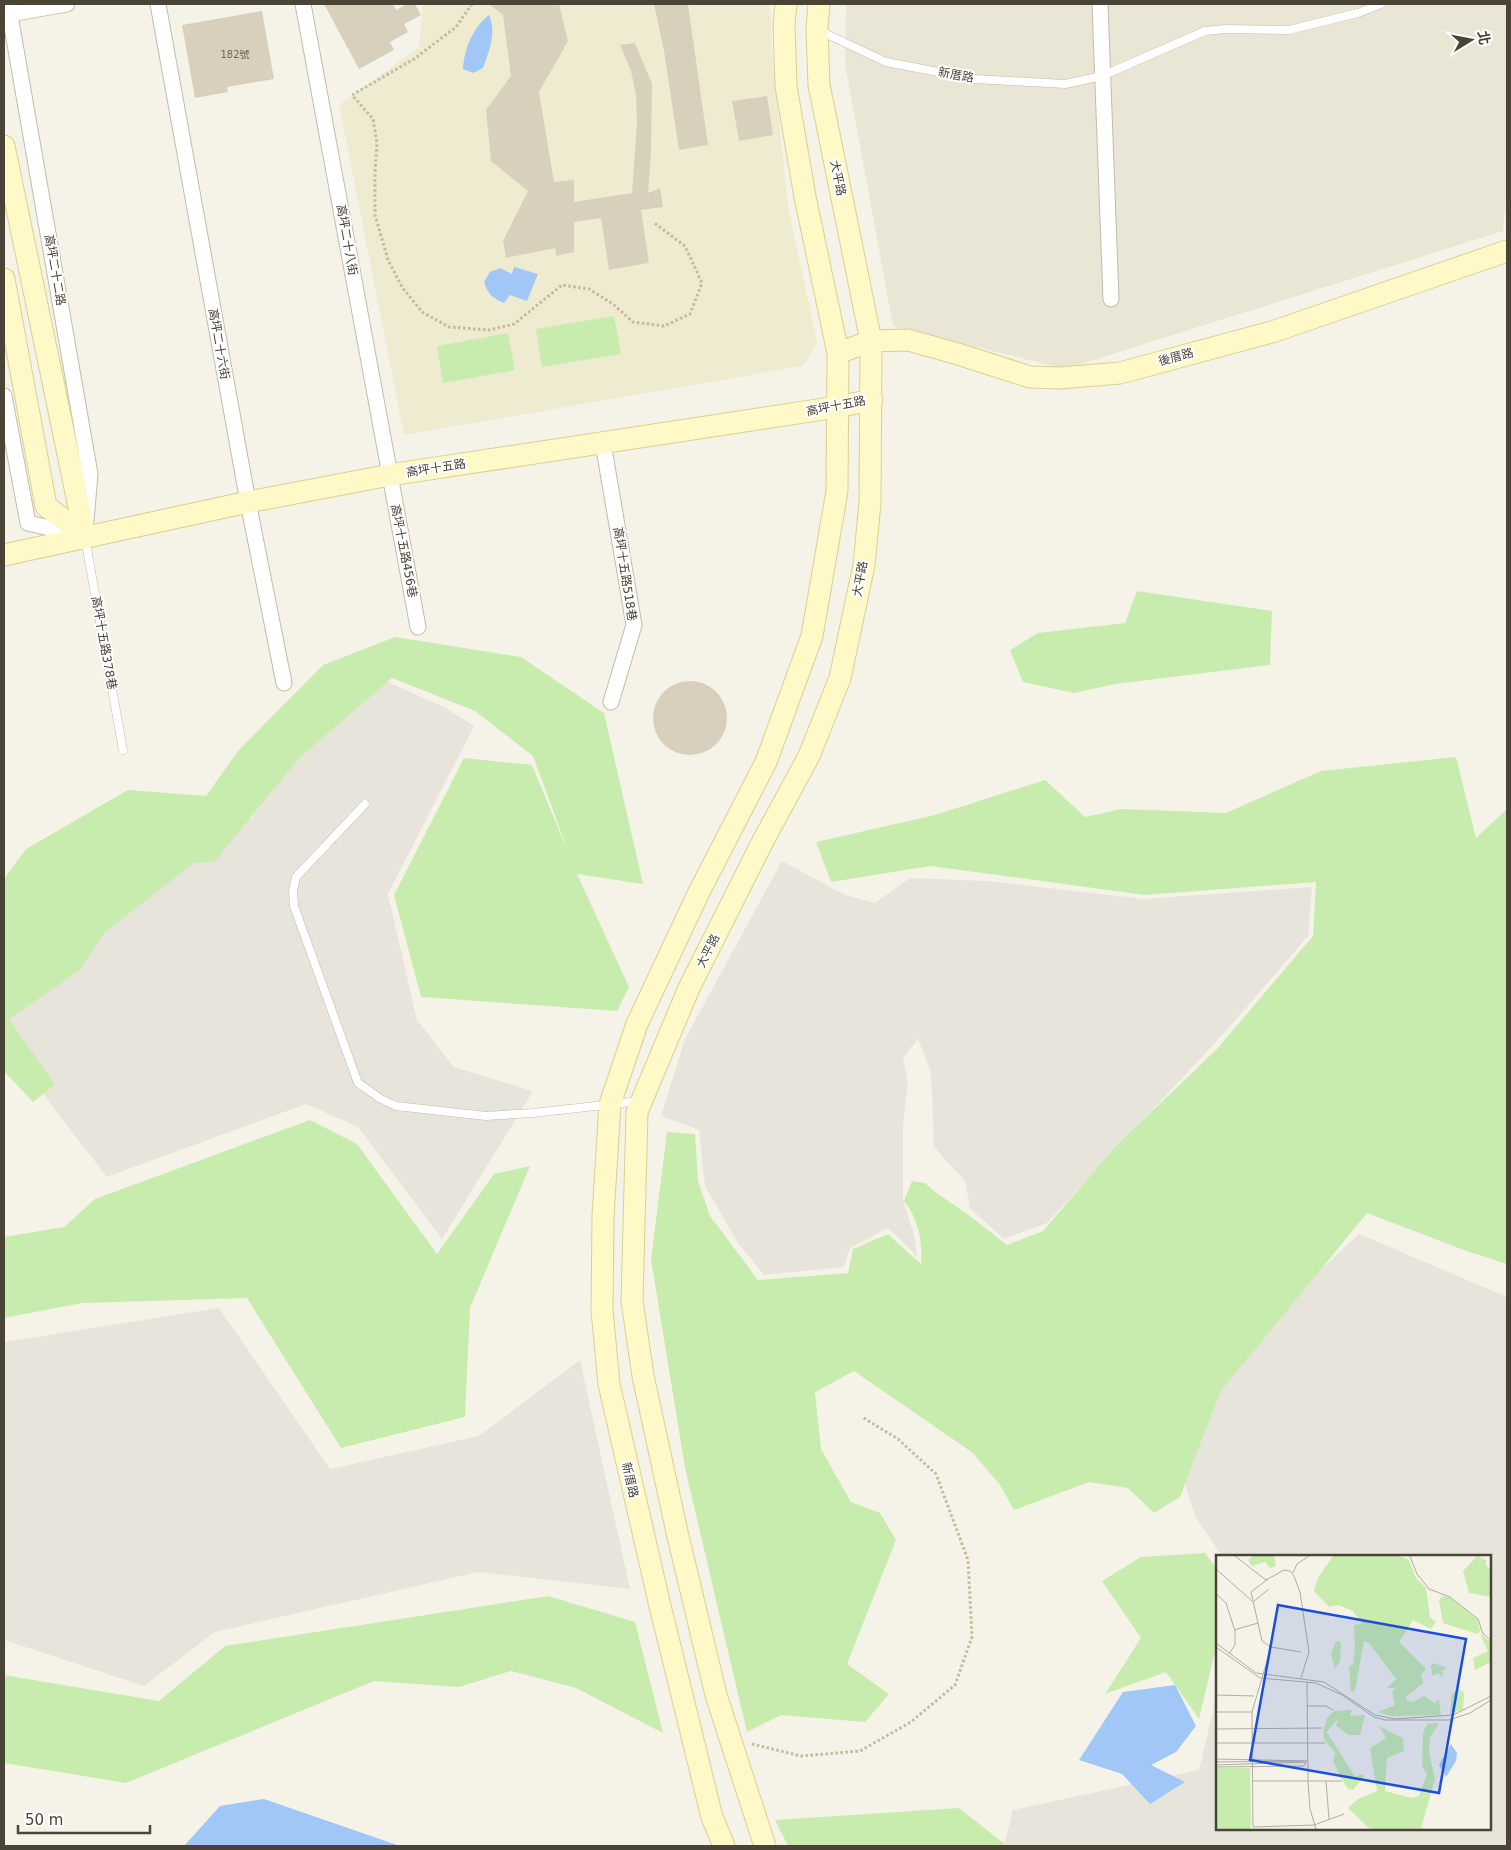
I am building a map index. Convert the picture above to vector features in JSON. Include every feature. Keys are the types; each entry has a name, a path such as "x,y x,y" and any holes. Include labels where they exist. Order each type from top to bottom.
{"street":[{"path":"7,11 67,4"},
{"name":"高坪二十六街","path":"158,4 248,502 284,683"},
{"name":"高坪二十八街","path":"303,4 390,475"},
{"path":"610,1104 637,1024 699,892 766,762 812,636 837,491 838,353 805,197 786,86 784,24 786,4"},
{"name":"大平路","path":"639,1106 689,988 809,756 840,678 864,565 870,503 871,341 819,85 817,29 819,4"},
{"path":"1099,4 1110,299"},
{"name":"高坪二十二路","path":"7,11 90,474 85,536"},
{"name":"高坪二十二路","path":"4,146 85,536"},
{"name":"後厝路","path":"838,353 871,341 908,340 1030,377 1060,378 1120,373 1276,331 1507,251"},
{"path":"4,279 46,506 85,536"},
{"path":"4,396 28,522 85,536"},
{"name":"高坪十五路","path":"4,555 248,502 390,475 837,407 872,400"},
{"name":"高坪十五路518巷","path":"603,443 634,625 611,702"},
{"name":"高坪十五路456巷","path":"390,475 418,627"},
{"name":"新厝路","path":"610,1104 603,1216 602,1301 609,1384 640,1522 712,1817 724,1846"},
{"path":"639,1106 632,1300 641,1367 690,1589 716,1695 765,1846"}],"lane":[{"name":"新厝路","path":"817,29 886,62 975,78 1066,84 1102,76 1205,31 1226,29 1289,30 1358,13 1381,4"},
{"name":"高坪十五路378巷","path":"85,536 123,750"},
{"path":"366,804 296,877 293,891 294,906 358,1083 381,1099 396,1106 486,1116 533,1113 610,1104 639,1106"}],"path":[{"path":"472,4 456,26 414,59 352,95 373,118 377,144 375,215 388,260 402,287 422,312 449,326 488,330 514,324 562,284 589,288 633,322 664,326 690,314 702,283 685,246 653,222"},
{"path":"730,1738 802,1756 860,1751 911,1722 955,1685 972,1637 968,1560 936,1474 898,1438 862,1417"}],"shaded area":[{"path":"423,4 770,4 773,63 788,206 817,342 803,366 404,435 339,105 419,47"},
{"path":"846,4 1507,4 1507,186 1503,231 1065,369 893,326 845,64"},
{"path":"383,680 444,707 474,726 388,894 417,1020 454,1067 533,1091 442,1239 358,1127 306,1104 107,1177 4,1044 4,1002 213,830 252,818 276,772"},
{"path":"782,861 845,895 875,903 910,878 987,881 1143,899 1312,887 1308,936 1226,1031 1047,1223 1004,1239 970,1208 965,1181 934,1147 931,1072 918,1039 903,1058 908,1083 903,1124 903,1200 914,1235 917,1256 888,1228 850,1248 844,1267 764,1275 738,1243 705,1186 699,1130 661,1116 685,1039"},
{"path":"1359,1234 1507,1297 1507,1846 1004,1846 1013,1810 1199,1770 1216,1697 1216,1830 1491,1830 1491,1555 1221,1555 1195,1516 1161,1407 1270,1317"},
{"path":"219,1308 330,1469 479,1436 580,1360 630,1589 478,1572 215,1632 144,1686 4,1640 4,1342"}],"green space":[{"path":"614,316 621,354 542,367 536,329"},
{"path":"508,333 515,370 443,383 437,346"},
{"path":"1137,591 1272,611 1270,665 1115,684 1074,693 1023,682 1010,650 1038,633 1125,623"},
{"path":"395,637 521,657 604,713 643,884 577,874 629,987 617,1011 421,997 394,895 464,758 532,765 569,854 533,756 475,711 392,678 299,758 215,861 194,863 104,933 80,970 9,1019 55,1085 33,1102 4,1071 4,879 26,849 128,790 206,796 238,751 323,665"},
{"path":"1456,757 1476,838 1507,809 1507,1264 1461,1249 1367,1213 1220,1392 1180,1497 1154,1513 1128,1488 1089,1482 1014,1510 1000,1485 973,1453 854,1371 815,1392 821,1449 851,1502 880,1513 896,1540 847,1664 889,1694 865,1722 781,1715 747,1732 685,1468 651,1259 667,1132 695,1134 698,1181 710,1216 758,1280 848,1273 853,1249 888,1234 921,1264 921,1247 916,1223 904,1201 912,1181 925,1183 1007,1245 1043,1231 1118,1144 1217,1049 1313,936 1316,882 1145,895 930,866 831,882 816,842 935,815 1045,780 1085,817 1122,809 1226,813 1321,771"},
{"path":"310,1120 357,1144 437,1254 494,1174 530,1166 470,1308 465,1417 341,1448 247,1298 82,1303 4,1318 4,1237 64,1227 95,1199"},
{"path":"1205,1553 1216,1568 1216,1647 1199,1719 1166,1672 1105,1694 1141,1638 1102,1581 1141,1557"},
{"path":"548,1596 635,1622 663,1733 576,1688 511,1671 459,1687 374,1681 126,1783 4,1763 4,1675 159,1701 225,1646"},
{"path":"959,1808 1007,1846 788,1846 775,1820"}],"water":[{"path":"489,15 492,28 490,48 483,68 473,73 463,69 465,54 474,32"},
{"path":"514,267 538,274 527,301 510,295 504,303 491,295 484,282 490,272 500,268 512,274"},
{"path":"1175,1685 1196,1726 1176,1752 1151,1765 1185,1782 1150,1804 1122,1774 1079,1760 1123,1692"},
{"path":"264,1799 400,1846 184,1846 220,1806"}],"building":[{"path":"324,4 393,4 396,10 407,4 415,4 421,15 404,24 408,32 390,42 394,50 359,69"},
{"path":"489,4 559,4 568,41 539,92 554,182 574,180 574,202 632,193 637,123 636,95 631,71 620,45 635,43 652,84 651,155 648,193 660,188 663,207 641,210 649,263 609,270 601,218 574,222 574,252 556,256 555,248 506,258 503,241 528,191 491,161 486,110 511,76 503,15"},
{"path":"654,4 688,4 708,145 679,150 664,51"},
{"path":"262,11 274,79 227,87 228,92 195,98 182,25"},
{"path":"767,96 773,135 739,141 732,101"},
{"path":"690,681 704,684 716,692 724,704 727,718 724,732 716,744 704,752 690,755 676,752 664,744 656,732 653,718 656,704 664,692 676,684"}]}
